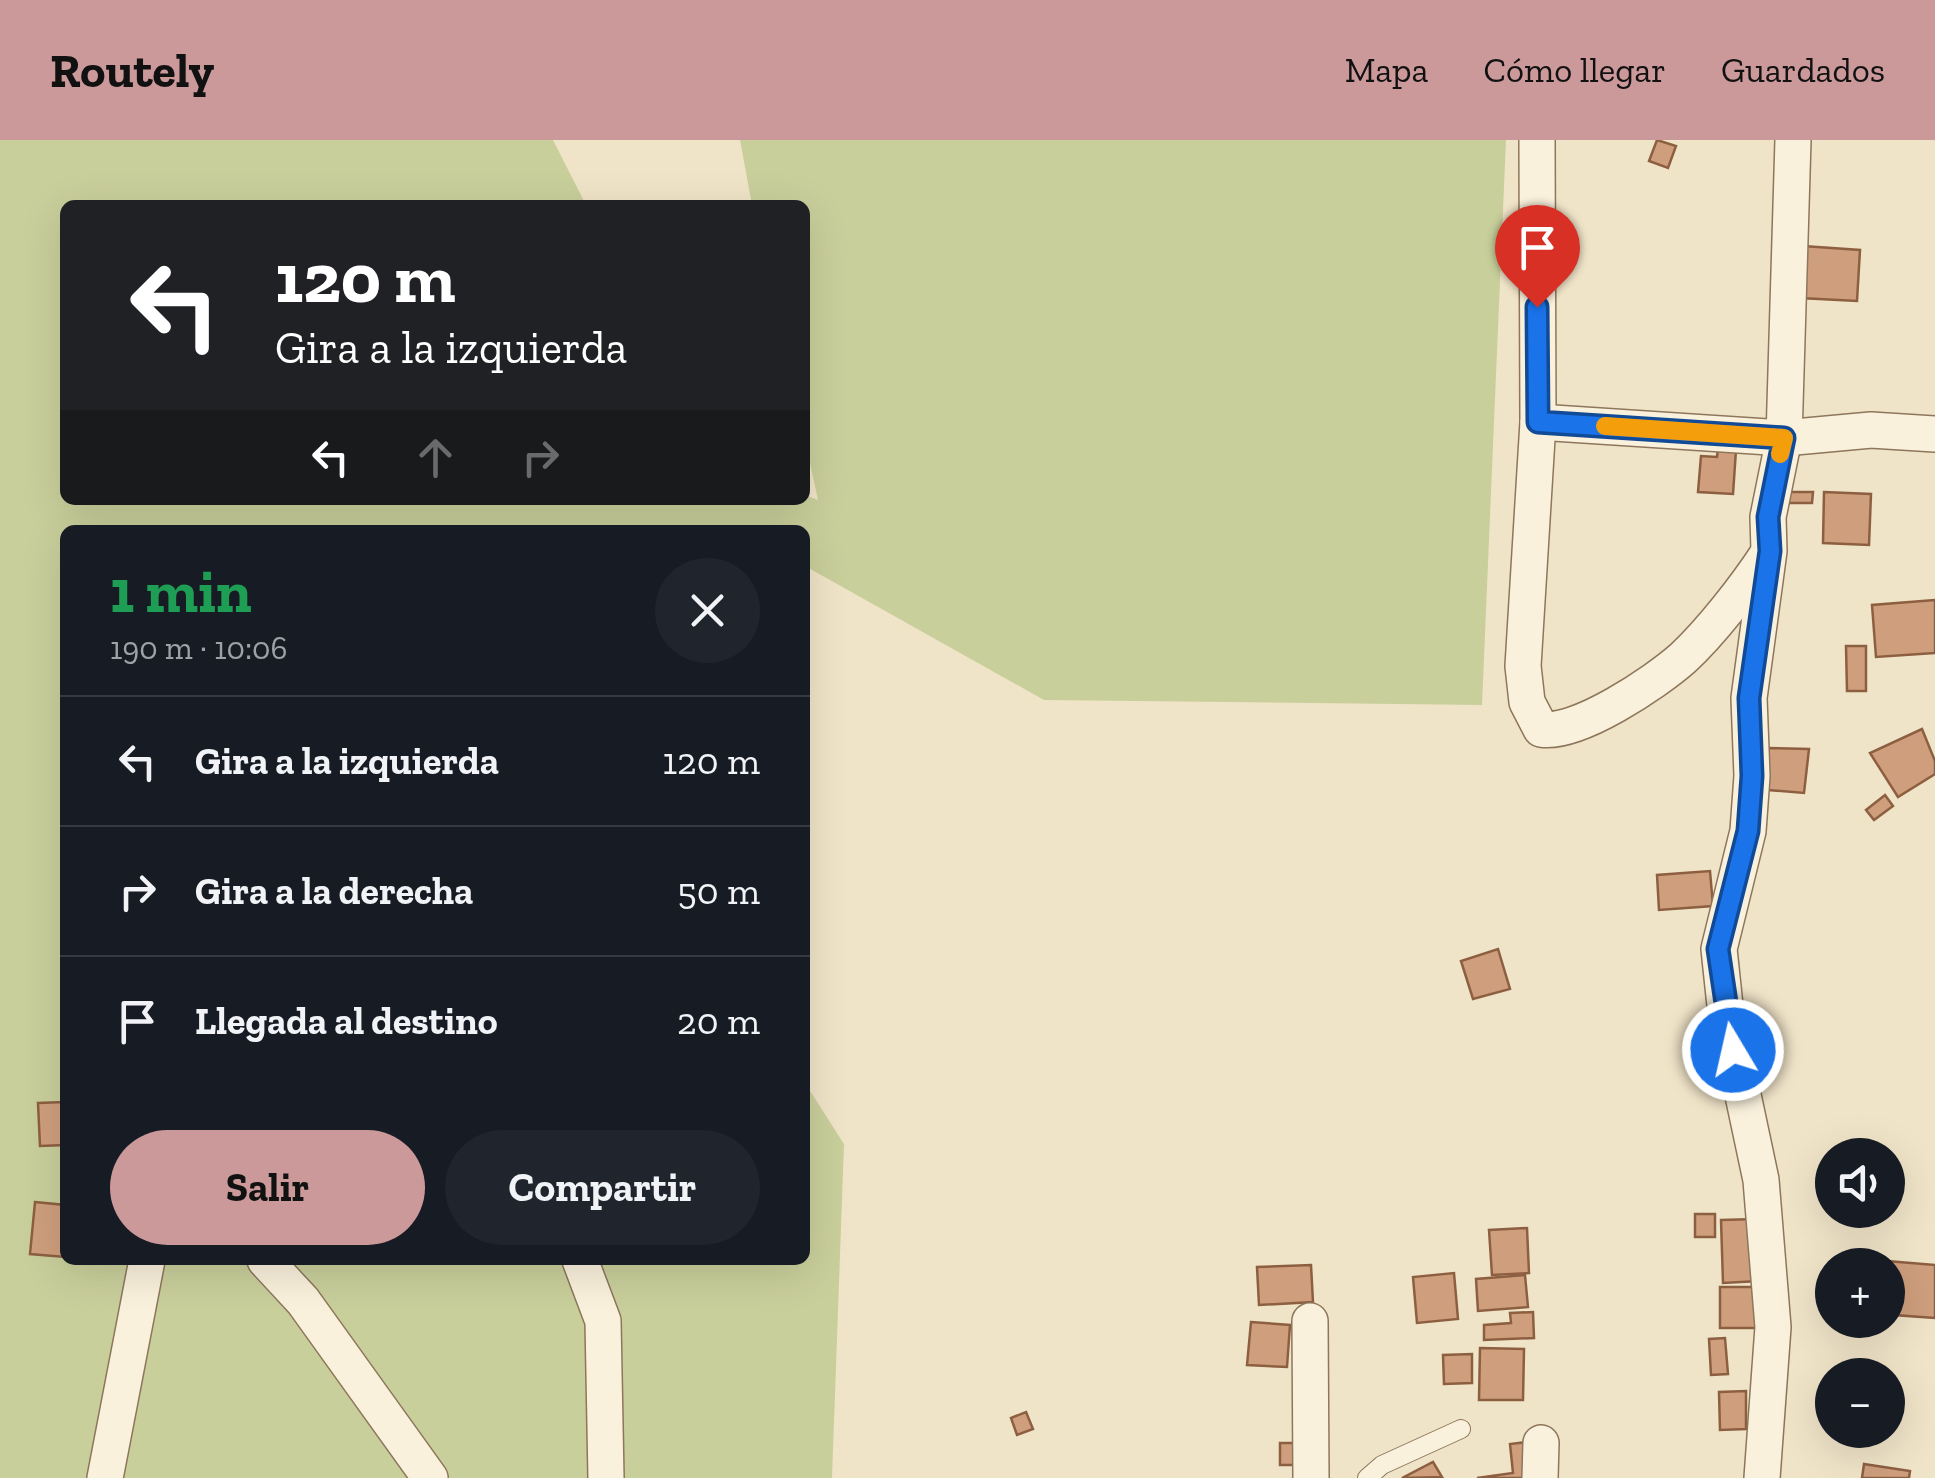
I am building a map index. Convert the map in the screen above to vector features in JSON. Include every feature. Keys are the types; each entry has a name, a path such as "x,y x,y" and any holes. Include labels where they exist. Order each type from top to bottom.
{"street":[{"path":"1537,140 1538,422 1523,666 1527,702 1541,728 1555,732 1598,716 1682,659 1770,551"},
{"path":"1762,1478 1773,1328 1761,1180 1726,1015 1718,949 1748,831 1752,776 1749,698 1770,551 1768,517 1784,438 1794,140"},
{"path":"1538,422 1784,438 1871,430 1935,434"},
{"path":"105,1478 146,1265"},
{"path":"270,1265 303,1301 430,1478"},
{"path":"584,1265 604,1321 606,1478"},
{"path":"1310,1321 1311,1478"}],"lane":[{"path":"1367,1478 1382,1465 1460,1428"}],"green space":[{"path":"0,140 553,140 583,200 60,200 60,505 810,505 810,497 818,500 810,463 810,200 751,200 740,140 1506,140 1482,705 1044,700 810,569 810,525 60,525 60,1265 810,1265 810,1091 844,1144 832,1478 0,1478"}],"building":[{"path":"1657,140 1676,146 1668,168 1649,161"},
{"path":"1803,246 1860,250 1857,301 1800,298"},
{"path":"1718,448 1736,450 1733,494 1698,492 1701,456 1717,457"},
{"path":"1785,492 1813,492 1812,503 1784,503"},
{"path":"1824,492 1871,494 1869,545 1823,543"},
{"path":"1935,600 1935,653 1876,657 1872,605"},
{"path":"1846,646 1866,646 1866,691 1847,691"},
{"path":"1922,729 1935,761 1935,774 1898,797 1870,753"},
{"path":"1768,748 1809,749 1804,793 1768,790"},
{"path":"1885,795 1893,806 1874,820 1866,810"},
{"path":"1710,871 1713,906 1659,910 1657,875"},
{"path":"1498,949 1510,989 1473,999 1461,961"},
{"path":"60,1102 60,1145 40,1146 38,1103"},
{"path":"35,1202 60,1204 60,1257 30,1254"},
{"path":"1695,1214 1715,1214 1715,1237 1695,1237"},
{"path":"1757,1219 1759,1281 1723,1283 1721,1220"},
{"path":"1527,1228 1529,1273 1492,1275 1489,1230"},
{"path":"1905,1262 1935,1265 1935,1318 1905,1316"},
{"path":"1311,1265 1313,1302 1259,1305 1257,1267"},
{"path":"1454,1273 1458,1319 1417,1323 1413,1277"},
{"path":"1525,1275 1528,1307 1478,1311 1476,1279"},
{"path":"1720,1287 1759,1287 1759,1328 1720,1328"},
{"path":"1533,1312 1534,1338 1484,1340 1484,1325 1511,1323 1510,1313"},
{"path":"1251,1322 1290,1325 1287,1367 1247,1365"},
{"path":"1725,1338 1728,1374 1711,1375 1709,1339"},
{"path":"1480,1348 1524,1349 1523,1400 1479,1400"},
{"path":"1472,1354 1472,1383 1444,1384 1443,1355"},
{"path":"1746,1391 1746,1429 1720,1430 1719,1392"},
{"path":"1026,1412 1033,1429 1017,1435 1011,1418"},
{"path":"1527,1442 1532,1478 1477,1478 1513,1473 1510,1444"},
{"path":"1280,1443 1301,1443 1301,1465 1280,1465"},
{"path":"1433,1462 1442,1477 1402,1478"},
{"path":"1864,1464 1910,1471 1909,1478 1862,1478"}],"slow traffic":[{"path":"1605,426 1784,438 1780,454"}],"route":[{"path":"1537,307 1538,422 1784,438 1768,517 1770,551 1749,698 1752,776 1748,831 1718,949 1733,1050"}]}
